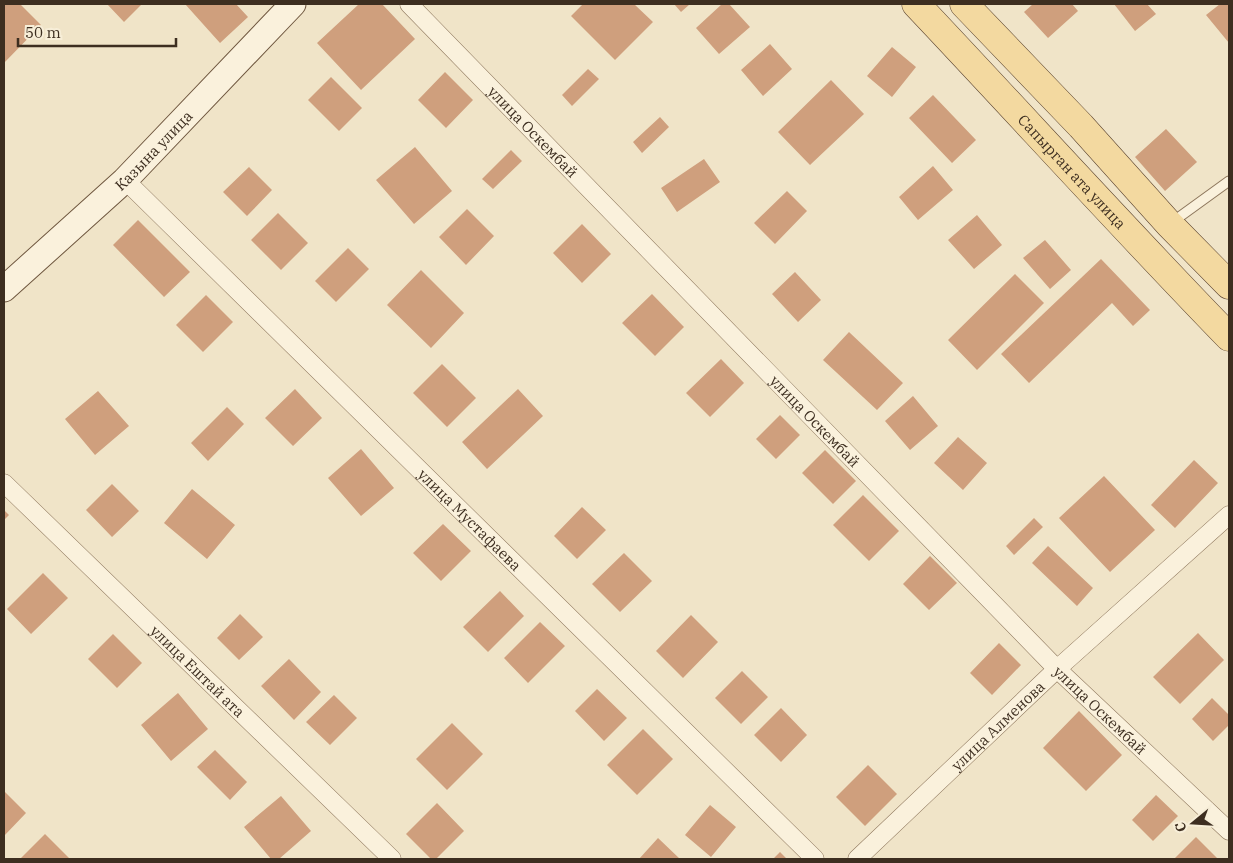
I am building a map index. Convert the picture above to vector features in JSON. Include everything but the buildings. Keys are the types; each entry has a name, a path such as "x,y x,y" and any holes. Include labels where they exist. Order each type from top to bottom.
{"main road":[{"name":"Сапырган ата улица","path":"916,4 1229,338"},
{"path":"964,4 1081,126 1169,224 1229,285"}],"street":[{"name":"Казына улица","path":"4,288 125,180 293,4"},
{"name":"улица Оскембай","path":"409,4 1057,669 1229,831"},
{"name":"улица Мустафаева","path":"125,180 815,859"},
{"name":"улица Ештай ата","path":"4,483 392,859"},
{"name":"улица Алменова","path":"857,859 1057,669 1229,515"}],"lane":[{"path":"1169,224 1229,181"}]}
